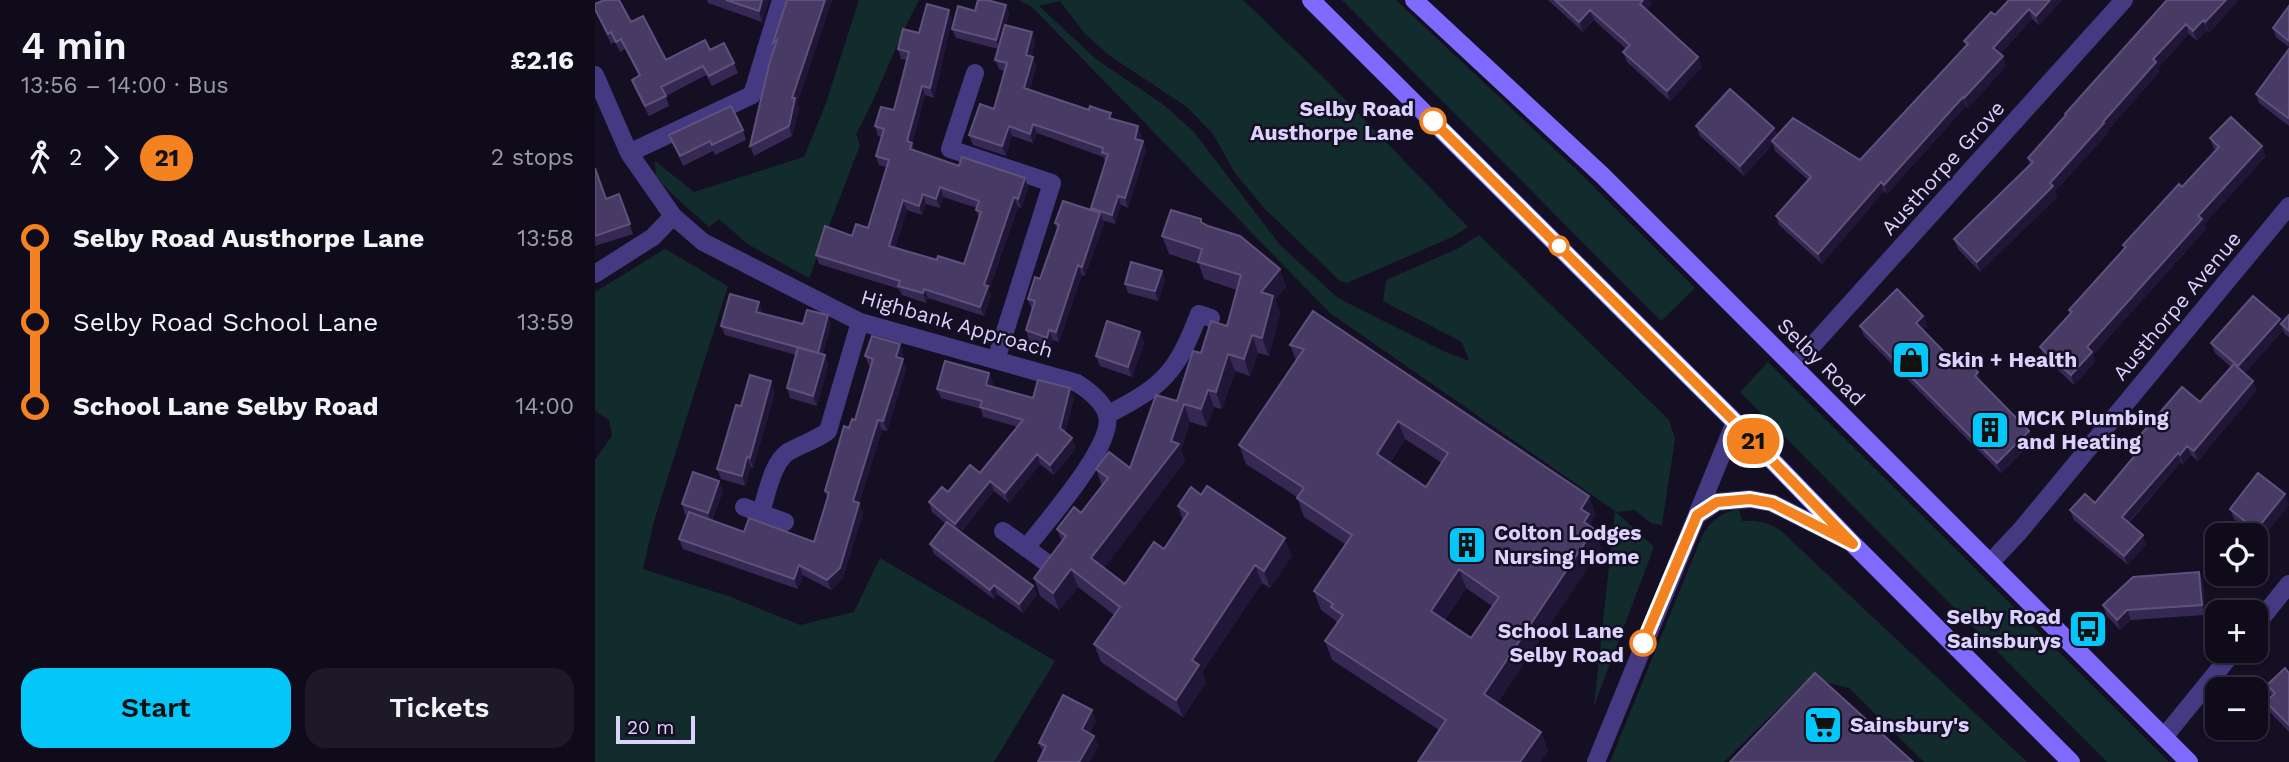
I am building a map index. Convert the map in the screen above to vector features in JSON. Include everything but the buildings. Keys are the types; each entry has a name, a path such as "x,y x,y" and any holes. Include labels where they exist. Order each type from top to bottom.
{"main road":[{"path":"1311,0 1735,422 2071,762"},
{"name":"Selby Road","path":"1422,3 1602,176 2189,762"}],"street":[{"path":"629,153 752,95 781,0"},
{"name":"Austhorpe Grove","path":"1794,366 2124,0"},
{"path":"975,73 950,149 1052,183 996,360"},
{"name":"Highbank Approach","path":"595,75 629,153 673,216 703,242 860,322 1077,383 1091,392 1107,415"},
{"name":"Austhorpe Avenue","path":"1990,563 2020,531 2289,206"},
{"path":"595,274 653,237 673,216"},
{"path":"1026,548 1098,453 1106,432 1107,415 1141,397 1169,375 1188,344 1199,314 1211,318"},
{"path":"785,522 753,510 779,461 787,453 809,444 828,431 860,322"},
{"path":"1596,762 1735,422"},
{"path":"1697,515 1717,502 1750,499 1772,503 1853,544"},
{"path":"1003,531 1047,563"},
{"path":"2268,610 2289,584"},
{"path":"2164,737 2224,663"}],"green space":[{"path":"859,0 919,0 856,134 860,145 809,278 749,245 719,219 709,227 656,177 655,161 694,192 804,157 826,103"},
{"path":"1019,0 1243,0 1324,78 1468,227 1452,237 1347,283 1340,281 1265,209 1235,173 1213,134 1187,107 1110,56 1085,34 1060,1 1039,6 1097,60 1164,105 1194,132 1280,245 1338,298 1443,351 1469,361 1462,342 1383,301 1386,280 1457,249 1479,235 1669,420 1675,439 1662,525 1651,523 1635,510 1616,512 1654,547 1594,706 1615,511 1330,313 1032,7"},
{"path":"1342,0 1396,0 1582,175 1695,288 1661,321"},
{"path":"665,249 728,286 654,521 643,569 728,596 800,625 854,612 880,558 1055,661 994,762 595,762 595,460 612,436 609,420 595,411 595,292"},
{"path":"1768,362 2169,762 2107,762 1740,392"},
{"path":"1739,509 1742,521 1761,522 1779,529 2027,762 1924,762 1849,688 1809,678 1724,762 1610,762 1702,536 1717,518"}],"bus line":[{"name":"21","path":"1433,121 1735,422 1853,544 1772,503 1750,499 1717,502 1697,515 1643,643"}],"place":[{"name":"Selby Road Austhorpe Lane","path":"1433,121"},
{"name":"Skin + Health","path":"1911,360"},
{"name":"MCK Plumbing and Heating","path":"1990,430"},
{"name":"Colton Lodges Nursing Home","path":"1467,545"},
{"name":"Selby Road Sainsburys","path":"2088,629"},
{"name":"School Lane Selby Road","path":"1643,643"},
{"name":"Sainsbury's","path":"1823,725"}]}
